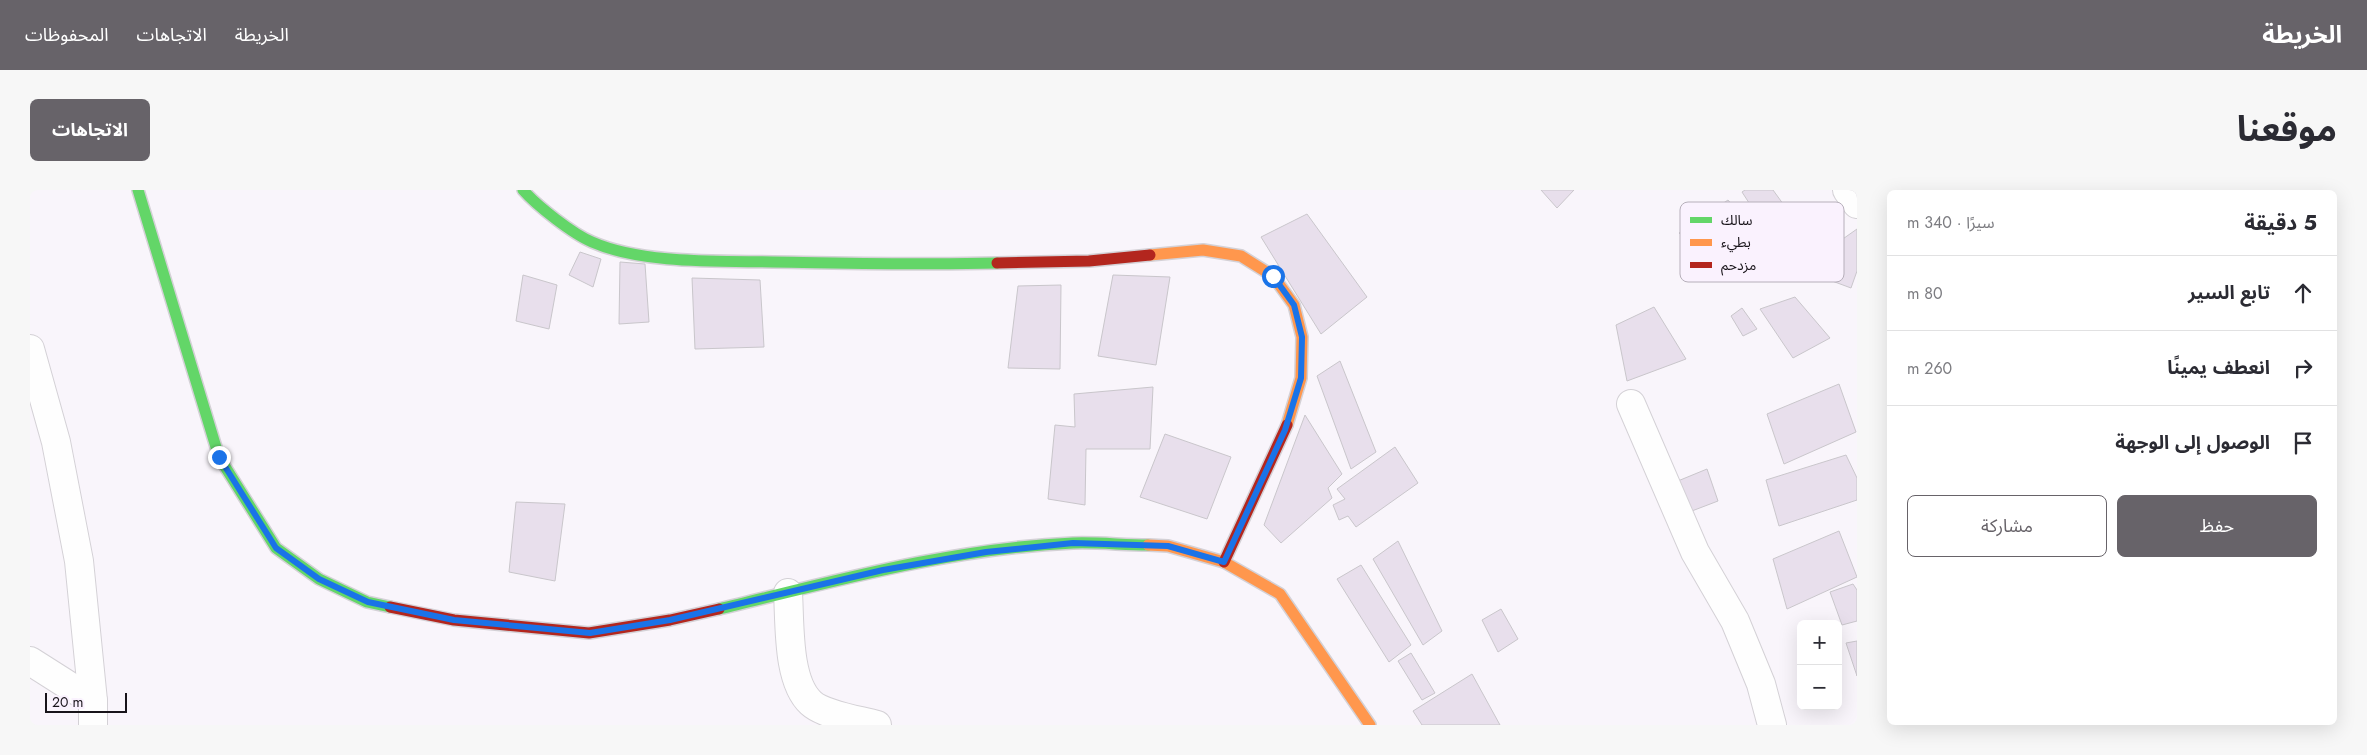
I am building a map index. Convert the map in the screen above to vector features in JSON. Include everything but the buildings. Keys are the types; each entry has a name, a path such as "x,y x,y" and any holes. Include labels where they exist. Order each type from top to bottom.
{"street":[{"path":"138,190 219,457 276,548 319,579 368,602 444,618 590,633 670,620 883,570 958,557 1073,543 1168,546 1224,562 1280,594 1370,725"},
{"path":"523,190 536,205 592,242 648,257 729,262 928,265 1089,262 1203,250 1241,256 1273,276 1294,305 1302,337 1301,378 1285,430 1224,562"},
{"path":"1847,190 1857,204"},
{"path":"30,349 56,442 79,561 93,713"},
{"path":"1631,404 1695,552 1735,621 1761,684 1772,725"},
{"path":"788,593 792,658 800,687 812,704 834,714 877,725"},
{"path":"30,661 93,713"}],"traffic: fast":[{"path":"138,190 219,457 276,548 319,579 367,602 390,607"},
{"path":"523,190 556,219 584,238 612,249 657,258 705,261 913,264 997,263"},
{"path":"719,609 894,567 983,551 1073,543 1148,545"}],"traffic: slow":[{"path":"1150,255 1203,250 1241,256 1273,276 1294,305 1302,337 1301,378 1287,425"},
{"path":"1148,545 1168,546 1224,562 1280,594 1370,725"}],"traffic: jam":[{"path":"997,263 1089,261 1150,255"},
{"path":"1224,562 1287,425"},
{"path":"390,607 454,620 589,633 670,620 719,609"}],"route":[{"path":"219,457 276,548 319,579 368,602 454,620 590,633 670,620 883,570 986,552 1073,543 1168,546 1224,562 1285,430 1301,378 1302,337 1294,305 1273,276"}]}
